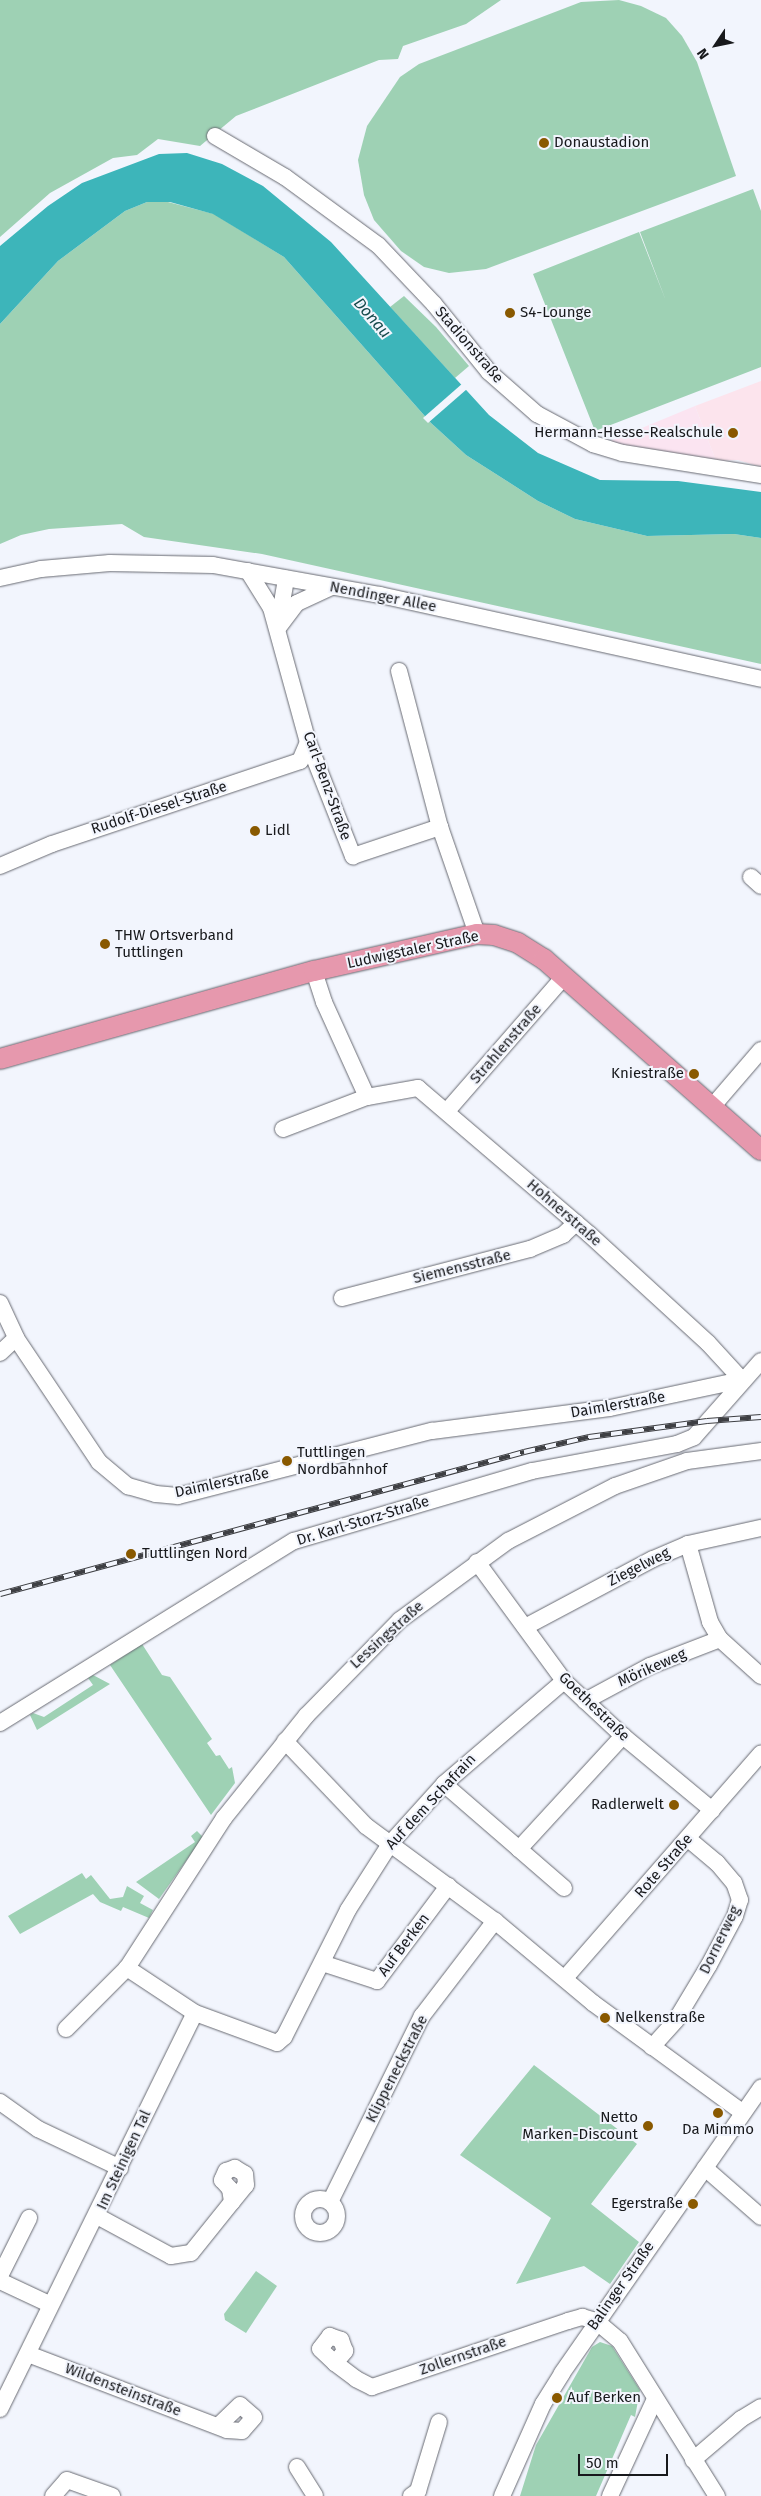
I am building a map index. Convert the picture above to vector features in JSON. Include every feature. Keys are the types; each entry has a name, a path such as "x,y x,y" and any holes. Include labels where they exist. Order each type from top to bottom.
{"main road":[{"name":"Ludwigstaler Straße","path":"0,1059 314,971 477,934 494,935 518,943 544,959 761,1150"}],"street":[{"name":"Stadionstraße","path":"215,136 285,177 378,245 434,304 489,372 536,414 593,444 623,453 761,475"},
{"name":"Nendinger Allee","path":"0,578 41,569 110,563 213,564 380,595 761,679"},
{"name":"Carl-Benz-Straße","path":"248,571 270,608 278,628 308,742 353,856 440,827"},
{"name":"Carl-Benz-Straße","path":"278,628 286,579"},
{"path":"270,608 272,590 286,579"},
{"path":"278,628 297,604 332,587"},
{"path":"399,671 440,827 477,934"},
{"name":"Rudolf-Diesel-Straße","path":"0,866 52,844 300,761 308,742"},
{"path":"314,971 324,1002 367,1097"},
{"name":"Strahlenstraße","path":"447,1111 564,977"},
{"path":"712,1107 761,1050"},
{"name":"Hohnerstraße","path":"283,1129 367,1097 418,1088 576,1223 708,1343 742,1380"},
{"name":"Siemensstraße","path":"342,1298 530,1249 562,1235 576,1223"},
{"name":"Daimlerstraße","path":"0,1303 16,1338 99,1462 128,1486 178,1496 432,1432 610,1408 742,1380"},
{"path":"0,1354 16,1338"},
{"name":"Dr. Karl-Storz-Straße","path":"0,1723 294,1541 532,1471 677,1444 694,1437 742,1380 761,1361"},
{"name":"Lessingstraße","path":"66,2029 127,1968 224,1818 285,1741 346,1674 394,1626 477,1562 538,1525 645,1473 687,1461 761,1451"},
{"name":"Ziegelweg","path":"525,1627 652,1559 688,1544 761,1528"},
{"path":"688,1544 710,1622 720,1639 761,1676"},
{"name":"Goethestraße","path":"477,1562 564,1680 623,1736 712,1810"},
{"name":"Mörikeweg","path":"585,1701 650,1666 720,1639"},
{"name":"Auf dem Schafrain","path":"195,2013 265,2041 277,2043 284,2037 348,1910 390,1844 444,1784 564,1680"},
{"path":"519,1849 623,1736"},
{"path":"285,1741 366,1826 495,1921 652,2047 742,2112"},
{"name":"Rote Straße","path":"565,1978 761,1753"},
{"path":"444,1784 564,1888"},
{"name":"Dornerweg","path":"652,2047 676,2020 709,1966 735,1916 740,1900 734,1883 717,1863 688,1839"},
{"name":"Auf Berken","path":"322,1963 377,1981 448,1886"},
{"name":"Klippeneckstraße","path":"330,2202 422,2016 495,1921"},
{"path":"127,1968 195,2013"},
{"name":"Im Steinigen Tal","path":"0,2410 97,2216 195,2013"},
{"name":"Balinger Straße","path":"502,2496 544,2404 596,2321 705,2168 742,2112 761,2088"},
{"path":"0,2102 38,2129 120,2168"},
{"path":"705,2168 761,2217"},
{"path":"97,2216 171,2256 191,2253 232,2202"},
{"path":"0,2276 6,2248 29,2218"},
{"path":"0,2281 51,2305"},
{"name":"Zollernstraße","path":"335,2364 372,2387 568,2321 582,2317 596,2321"},
{"path":"596,2321 620,2341 654,2399 717,2496"},
{"name":"Wildensteinstraße","path":"28,2354 218,2426"},
{"path":"610,2496 654,2399"},
{"path":"693,2460 741,2419 761,2407"},
{"path":"411,2496 418,2491 439,2422"},
{"path":"297,2467 315,2496"},
{"path":"53,2496 66,2480 112,2496"}],"shaded area":[{"name":"Hermann-Hesse-Realschule","path":"761,381 761,467 738,460 716,461 695,406"},
{"path":"695,406 716,461 646,452 608,442"}],"green space":[{"path":"0,0 501,0 466,24 403,46 398,59 379,60 236,116 200,146 158,139 137,155 113,158 50,193 0,237"},
{"name":"Donaustadion","path":"619,0 641,6 666,18 682,36 697,62 736,176 486,269 449,273 424,267 401,251 374,220 364,195 358,160 367,126 400,77 419,64 581,2"},
{"path":"753,189 761,211 761,367 595,431 533,274 639,232 666,301 640,232"},
{"path":"147,202 168,202 214,214 284,257 431,423 466,455 538,501 575,519 647,536 734,534 761,538 761,664 262,554 144,537 122,524 49,529 21,535 0,544 0,324 58,261 125,211"},
{"path":"404,296 436,327 469,366 455,378 390,307"},
{"path":"142,1644 162,1675 170,1677 212,1739 207,1743 216,1756 220,1755 229,1769 232,1767 235,1783 211,1815 110,1665"},
{"path":"93,1675 110,1684 37,1730 30,1715 33,1713 44,1717 93,1685 88,1678"},
{"path":"197,1831 203,1837 159,1899 136,1882 195,1842 191,1836"},
{"path":"82,1873 86,1879 91,1875 110,1899 123,1897 127,1886 144,1896 140,1903 153,1910 149,1918 123,1907 121,1911 100,1902 93,1894 20,1934 8,1916"},
{"path":"534,2065 637,2144 591,2204 639,2242 610,2284 584,2266 516,2284 551,2218 460,2155"},
{"path":"256,2271 277,2286 246,2333 225,2320 224,2314"},
{"path":"600,2342 612,2346 640,2390 635,2417 631,2415 596,2496 520,2496 536,2445 592,2347"}],"water":[{"name":"Donau","path":"187,153 222,164 263,186 331,242 489,415 538,453 600,480 678,481 761,492 761,538 734,534 647,536 575,519 538,501 466,455 431,423 284,257 213,214 170,202 147,202 125,211 58,261 0,324 0,246 48,206 82,183 159,154"}],"pier":[{"path":"463,383 467,389 428,423 423,418"}],"railway":[{"path":"0,1594 524,1452 589,1437 707,1421 761,1417"}],"place":[{"name":"Donaustadion","path":"544,143"},
{"name":"S4-Lounge","path":"510,313"},
{"name":"Hermann-Hesse-Realschule","path":"733,433"},
{"name":"Lidl","path":"255,831"},
{"name":"THW Ortsverband Tuttlingen","path":"105,944"},
{"name":"Kniestraße","path":"694,1074"},
{"name":"Tuttlingen Nordbahnhof","path":"287,1461"},
{"name":"Tuttlingen Nord","path":"131,1554"},
{"name":"Radlerwelt","path":"674,1805"},
{"name":"Nelkenstraße","path":"605,2018"},
{"name":"Da Mimmo","path":"718,2113"},
{"name":"Netto Marken-Discount","path":"648,2126"},
{"name":"Egerstraße","path":"693,2204"},
{"name":"Auf Berken","path":"557,2398"}]}
